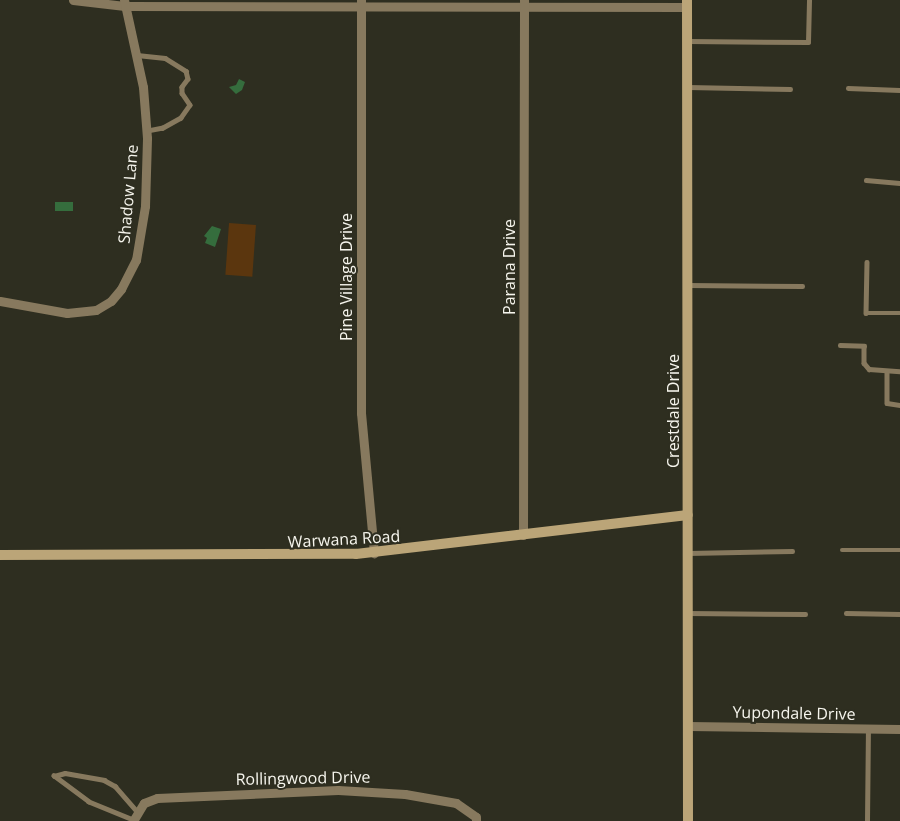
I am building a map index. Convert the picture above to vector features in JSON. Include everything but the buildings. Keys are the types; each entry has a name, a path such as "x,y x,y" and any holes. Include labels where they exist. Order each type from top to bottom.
{"street":[{"path":"73,0 125,3 687,4"},
{"name":"Shadow Lane","path":"0,300 82,312 104,305 121,289 136,260 142,232 147,131 137,55 125,3"},
{"name":"Pine Village Drive","path":"361,3 361,413 374,553"},
{"name":"Parana Drive","path":"523,535 524,4"},
{"name":"Crestdale Drive","path":"687,4 688,821"},
{"name":"Warwana Road","path":"0,555 288,557 374,553 688,515"},
{"name":"Yupondale Drive","path":"688,726 900,729"},
{"name":"Rollingwood Drive","path":"134,818 144,803 156,798 338,790 405,794 456,803 476,821"}],"lane":[{"path":"687,41 808,42 809,0"},
{"path":"137,55 171,61 186,71 188,79 182,87 182,93 190,105 182,118 163,128 147,131"},
{"path":"688,88 790,89"},
{"path":"848,88 900,90"},
{"path":"866,180 900,183"},
{"path":"867,262 866,313 900,313"},
{"path":"688,285 802,286"},
{"path":"840,345 864,346 865,367 900,371"},
{"path":"886,370 886,403 900,404"},
{"path":"842,550 900,550"},
{"path":"688,553 792,551"},
{"path":"688,613 805,614"},
{"path":"846,613 900,614"},
{"path":"867,821 868,729"},
{"path":"65,773 104,780 115,786 134,818 89,802 54,776 65,773"}],"shaded area":[{"path":"239,79 245,82 242,90 236,94 229,87 236,85"},
{"path":"55,202 73,202 73,211 55,211"},
{"path":"229,223 256,225 252,277 225,275"},
{"path":"212,226 221,229 215,247 205,243 207,238 204,236"}]}
